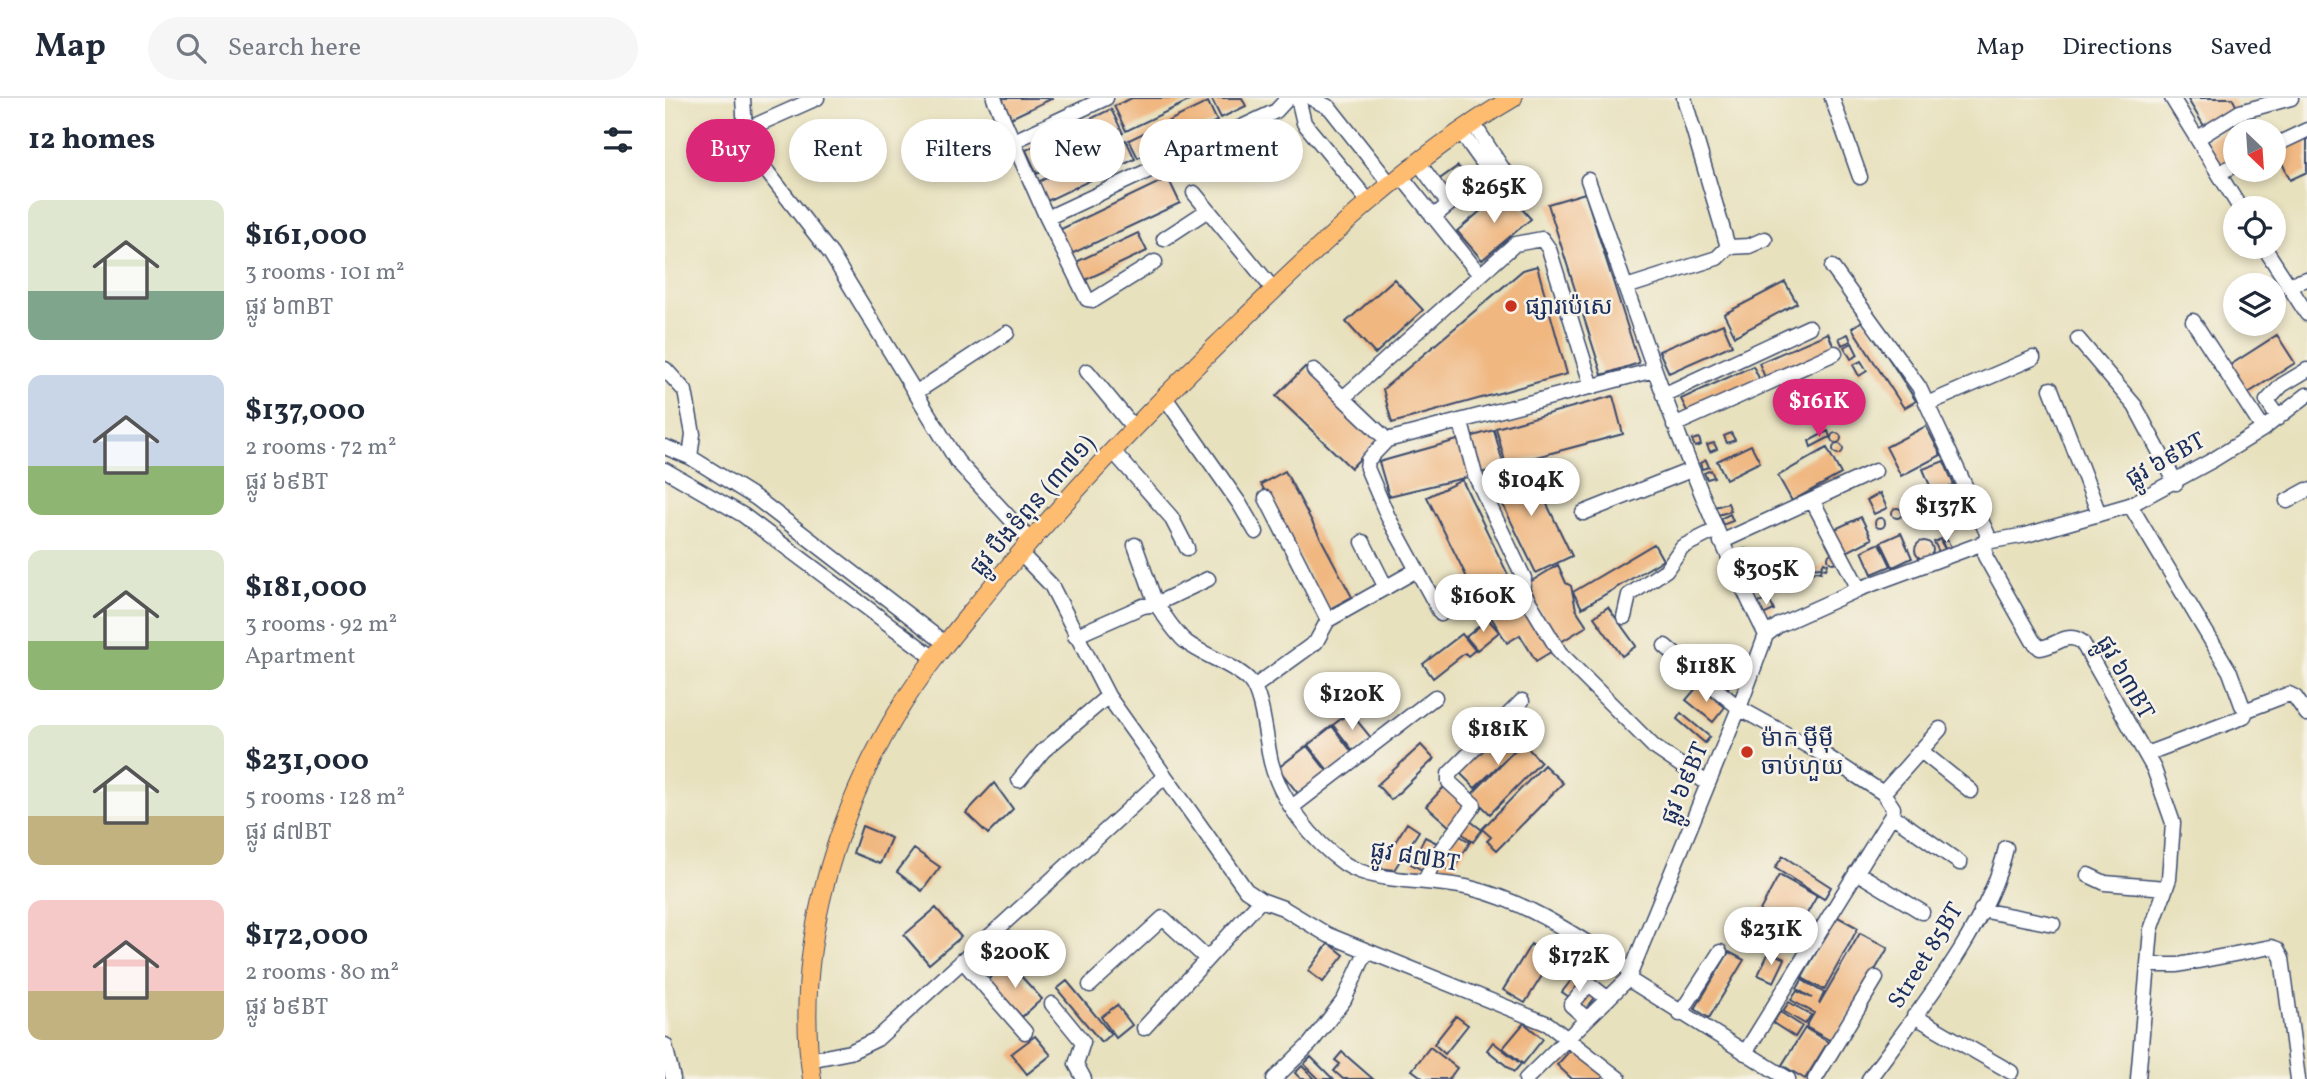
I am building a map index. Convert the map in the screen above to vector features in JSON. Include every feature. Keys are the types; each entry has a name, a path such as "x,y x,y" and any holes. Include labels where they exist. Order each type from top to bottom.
{"main road":[{"name":"ផ្លូវ បឹងទំពុន (៣៧១)","path":"812,1079 808,1010 814,949 834,852 874,756 902,705 934,659 1025,546 1164,396 1369,202 1418,162 1513,98"}],"street":[{"path":"743,98 744,119"},
{"path":"770,119 817,98"},
{"path":"994,98 1004,119"},
{"path":"1016,140 1106,98"},
{"path":"1047,218 1276,111 1289,98"},
{"path":"1298,98 1304,123 1369,202"},
{"path":"1311,98 1330,108 1433,218 1480,275"},
{"path":"1684,98 1728,247"},
{"path":"1832,98 1860,177"},
{"path":"2172,98 2232,196"},
{"path":"2198,138 2240,112 2291,98"},
{"path":"1433,218 1483,177 1486,167 1467,127"},
{"path":"1467,127 1517,191"},
{"path":"2286,140 2307,130"},
{"path":"1016,146 1047,218 1087,299 1094,300 1155,262"},
{"path":"1418,162 1450,204"},
{"path":"2218,173 2223,171"},
{"path":"1588,180 1691,470 1766,635"},
{"path":"775,182 831,254 957,461 1025,546 1051,585 1108,696 1233,875 1261,900 1283,908 1328,935 1527,1014 1568,1038 1619,1079"},
{"path":"1193,193 1274,290"},
{"path":"1164,239 1208,210"},
{"path":"1343,398 1515,244 1537,239 1547,243 1592,387"},
{"path":"1626,287 1717,258 1728,247 1749,246 1765,239"},
{"path":"2271,259 2307,314"},
{"name":"ផ្លូវ ៦៣BT","path":"1832,267 1896,353 1927,404 1987,533 1985,556 2033,641 2041,648 2066,637 2073,636 2082,642 2128,728 2146,754 2173,824 2173,849 2166,888 2151,930 2138,1079"},
{"path":"2287,285 2307,279"},
{"path":"2193,321 2263,429"},
{"path":"1663,395 1809,327"},
{"path":"915,393 1007,333"},
{"path":"2078,340 2135,406 2176,483"},
{"path":"1674,425 1835,354"},
{"path":"1927,404 2033,358"},
{"path":"665,369 685,391 693,434 690,457"},
{"path":"1314,370 1387,440"},
{"path":"1441,614 1415,570 1367,468 1368,460 1387,440 1461,423 1654,370"},
{"path":"2278,418 2267,401 2282,386 2307,370"},
{"path":"1087,371 1133,427"},
{"path":"2051,389 2099,514"},
{"name":"ផ្លូវ ៦៩BT","path":"1527,1079 1608,999 1629,974 1739,708 1766,635 1779,625 1860,589 1986,542 2026,536 2130,505 2176,483 2263,429 2307,395"},
{"path":"1164,396 1239,503 1255,532"},
{"path":"1461,423 1475,475 1524,578 1522,590 1560,653 1654,747 1707,783"},
{"path":"665,447 690,457 756,498 946,643"},
{"path":"1112,450 1171,517 1187,548"},
{"path":"665,470 743,515 934,659"},
{"path":"1583,513 1691,470"},
{"path":"1624,617 1629,595 1666,570 1682,547 1719,536 1812,500 1875,471"},
{"path":"2287,501 2307,490"},
{"path":"1266,498 1328,620"},
{"path":"1812,500 1860,589"},
{"path":"2130,505 2230,672 2242,705 2247,710"},
{"path":"1363,542 1386,587"},
{"path":"1135,545 1156,604 1183,640 1248,680 1254,687 1316,642 1328,620 1415,570"},
{"path":"1075,636 1143,606 1156,604 1208,579"},
{"path":"868,608 881,593"},
{"path":"1665,646 1739,708 1826,756 1891,801 1892,815 1745,1053"},
{"name":"ផ្លូវ ៨៧BT","path":"1254,687 1272,766 1292,807 1326,849 1354,869 1367,873 1471,888 1519,906 1578,937 1680,1014 1788,1079"},
{"path":"2146,754 2233,721 2243,716 2247,710 2288,694 2295,697 2307,713"},
{"path":"1019,780 1043,751 1108,696"},
{"path":"1292,807 1435,696"},
{"path":"1426,881 1435,858 1474,805 1448,782 1449,774 1522,701"},
{"path":"1883,793 1940,729"},
{"path":"1921,751 1971,791"},
{"path":"809,1060 850,1052 877,1039 1164,777"},
{"path":"1892,815 1960,863"},
{"name":"Street 85BT","path":"1869,1079 1955,959 2002,867 2006,848"},
{"path":"1856,872 1922,912"},
{"path":"2088,875 2105,883 2166,888"},
{"path":"1144,1028 1261,900"},
{"path":"1981,910 2053,924"},
{"path":"1090,985 1163,918 1206,958"},
{"path":"2149,965 2178,965 2271,947 2277,949 2282,958 2298,1079"},
{"path":"1274,1079 1310,1044 1344,1000 1366,952"},
{"path":"1680,1014 1720,952"},
{"path":"962,960 1025,1032"},
{"path":"1815,1079 1876,978"},
{"path":"1587,1019 1571,1004 1589,984 1608,999"},
{"path":"1052,1004 1083,1042 1076,1064 1084,1079"},
{"path":"1914,1016 2011,1072"},
{"path":"665,1045 673,1079"}],"building":[{"path":"1001,98 1053,98 1011,118"},
{"path":"1132,98 1195,98 1151,119 1139,119 1139,125 1126,131 1125,119 1120,119 1114,106"},
{"path":"1211,98 1242,98 1246,106 1221,118"},
{"path":"2187,98 2232,98 2237,107 2204,126"},
{"path":"1208,102 1216,119 1173,119"},
{"path":"1111,109 1116,119 1090,119"},
{"path":"2223,131 2223,166 2222,167 2207,140"},
{"path":"2307,134 2307,172 2290,180 2286,171 2286,145"},
{"path":"1139,135 1139,158 1138,158 1129,140"},
{"path":"1125,140 1135,159 1125,164"},
{"path":"1458,166 1467,178 1447,193 1437,181"},
{"path":"1038,182 1087,182 1047,201"},
{"path":"1160,182 1170,182 1180,203 1067,256 1055,232"},
{"path":"1505,190 1531,219 1482,260 1457,231"},
{"path":"1585,193 1639,363 1602,375 1548,204"},
{"path":"1138,233 1147,251 1081,282 1072,264"},
{"path":"1537,266 1567,374 1392,423 1383,389 1523,270"},
{"path":"1394,279 1423,310 1375,354 1346,322"},
{"path":"1785,282 1797,303 1735,336 1724,314"},
{"path":"1864,320 1916,401 1904,408 1852,328"},
{"path":"1723,324 1732,345 1669,373 1659,351"},
{"path":"1828,333 1835,350 1766,380 1759,363"},
{"path":"1848,334 1851,341 1842,345 1839,338"},
{"path":"2275,336 2295,363 2245,395 2227,367"},
{"path":"1852,343 1858,355 1851,359 1844,347"},
{"path":"1861,361 1867,371 1859,376 1853,365"},
{"path":"1753,366 1761,382 1689,415 1681,399"},
{"path":"1305,367 1379,439 1351,468 1276,396"},
{"path":"1825,390 1828,398 1815,403 1813,395"},
{"path":"1613,396 1623,434 1506,465 1496,428"},
{"path":"1926,426 1941,455 1901,476 1886,447"},
{"path":"1494,430 1504,467 1477,474 1467,438"},
{"path":"1828,431 1830,437 1811,447 1809,441"},
{"path":"1731,433 1735,440 1727,443 1724,436"},
{"path":"1836,433 1841,438 1836,443 1831,438"},
{"path":"1699,438 1701,445 1695,447 1692,440"},
{"path":"1461,439 1472,476 1389,496 1379,462"},
{"path":"1714,443 1717,449 1710,452 1707,445"},
{"path":"1838,444 1843,449 1838,454 1833,449"},
{"path":"1751,445 1760,462 1726,479 1717,461"},
{"path":"1827,448 1841,474 1792,501 1778,476"},
{"path":"1706,460 1709,467 1702,469 1700,463"},
{"path":"1944,461 1954,485 1933,493 1923,469"},
{"path":"1527,463 1572,556 1536,573 1491,480"},
{"path":"1711,470 1714,477 1707,479 1704,473"},
{"path":"1285,471 1352,597 1328,610 1261,484"},
{"path":"1462,480 1514,587 1480,604 1427,497"},
{"path":"1880,493 1887,508 1874,514 1867,500"},
{"path":"1956,495 1961,500 1956,505 1951,500"},
{"path":"1728,503 1731,511 1718,515 1715,507"},
{"path":"1963,506 1968,511 1963,516 1958,511"},
{"path":"1897,508 1902,513 1897,518 1892,513"},
{"path":"1730,514 1733,521 1722,525 1720,519"},
{"path":"1861,517 1872,539 1843,554 1831,531"},
{"path":"1880,518 1885,523 1880,528 1875,523"},
{"path":"1901,533 1912,558 1893,567 1881,542"},
{"path":"1941,539 1945,549 1939,552 1934,542"},
{"path":"1947,540 1951,547 1945,549 1941,542"},
{"path":"1924,541 1930,544 1933,550 1930,556 1924,559 1918,556 1915,550 1918,544"},
{"path":"1880,543 1891,566 1872,574 1862,551"},
{"path":"1654,544 1663,560 1582,608 1573,592"},
{"path":"1745,549 1751,555 1745,561 1739,555"},
{"path":"1833,553 1837,554 1837,562 1833,563 1829,562 1828,558 1829,554"},
{"path":"1752,560 1755,568 1743,573 1740,565"},
{"path":"1824,562 1828,564 1826,569 1822,568 1821,572 1815,571 1811,574 1808,572 1809,568 1821,567"},
{"path":"1799,564 1801,569 1792,574 1789,569"},
{"path":"1558,565 1566,583 1571,586 1576,609 1587,626 1559,643 1525,585"},
{"path":"1753,571 1757,580 1746,583 1743,575"},
{"path":"1519,595 1554,650 1536,661 1520,635 1507,643 1489,614"},
{"path":"1769,599 1774,610 1763,615 1758,603"},
{"path":"1608,607 1636,646 1622,656 1594,617"},
{"path":"1488,619 1499,632 1477,650 1466,637"},
{"path":"1462,634 1475,650 1468,656 1465,653 1433,678 1423,664"},
{"path":"1711,654 1738,676 1726,690 1699,668"},
{"path":"1698,686 1725,707 1713,722 1686,700"},
{"path":"1350,712 1372,739 1354,752 1333,725"},
{"path":"1681,713 1710,737 1705,743 1677,719"},
{"path":"1503,722 1541,762 1490,814 1471,795 1519,746 1475,788 1456,769"},
{"path":"1332,726 1354,755 1330,773 1308,745"},
{"path":"1421,745 1434,759 1391,800 1377,785"},
{"path":"1307,746 1329,774 1300,796 1278,768"},
{"path":"1544,765 1563,783 1497,850 1487,841 1491,837 1482,829"},
{"path":"994,783 1013,809 988,834 966,813"},
{"path":"1445,786 1469,807 1450,827 1426,806"},
{"path":"1469,820 1482,830 1473,842 1459,831"},
{"path":"1407,823 1419,831 1394,870 1379,868"},
{"path":"862,826 891,838 880,864 853,853"},
{"path":"1455,833 1470,842 1452,872 1437,863"},
{"path":"1425,837 1437,843 1422,870 1411,864"},
{"path":"914,849 940,867 922,891 897,872"},
{"path":"1783,856 1831,887 1824,899 1775,868"},
{"path":"1779,875 1817,896 1795,935 1758,914"},
{"path":"936,908 961,937 929,964 904,935"},
{"path":"1836,916 1858,928 1824,990 1802,978"},
{"path":"1767,925 1794,936 1789,948 1762,936"},
{"path":"1860,933 1888,948 1833,1042 1806,1027 1814,1013 1791,1000 1797,991 1812,998 1797,989 1802,980 1824,993 1819,1004"},
{"path":"1329,943 1344,955 1323,982 1308,971"},
{"path":"1531,944 1553,958 1525,1003 1503,990"},
{"path":"1729,952 1744,960 1709,1018 1695,1009"},
{"path":"1769,952 1785,959 1774,982 1758,975"},
{"path":"1008,962 1042,999 1022,1017 988,980"},
{"path":"1572,979 1596,996 1586,1009 1562,992"},
{"path":"1067,981 1111,1034 1101,1042 1057,989"},
{"path":"1789,1002 1811,1015 1805,1024 1783,1011"},
{"path":"1117,1005 1132,1025 1116,1038 1101,1017"},
{"path":"1780,1012 1802,1026 1795,1037 1773,1023"},
{"path":"1456,1016 1468,1025 1445,1054 1434,1044"},
{"path":"1524,1023 1543,1039 1523,1064 1503,1048"},
{"path":"1805,1028 1828,1042 1805,1079 1782,1065"},
{"path":"1035,1036 1051,1055 1027,1074 1011,1054"},
{"path":"1493,1042 1521,1064 1514,1072 1487,1050"},
{"path":"1574,1046 1605,1075 1601,1079 1572,1079 1557,1065"},
{"path":"1430,1047 1457,1068 1449,1079 1424,1079 1412,1070"},
{"path":"1342,1052 1373,1079 1343,1079 1334,1071 1340,1064 1335,1060"},
{"path":"1311,1057 1333,1079 1319,1079 1304,1064"},
{"path":"1302,1066 1315,1079 1301,1079 1295,1073"}],"place":[{"name":"ផ្សារប៉េសេ","path":"1511,306"},
{"name":"ម៉ាក ម៉ីម៉ី ចាប់ហួយ","path":"1747,752"}]}
